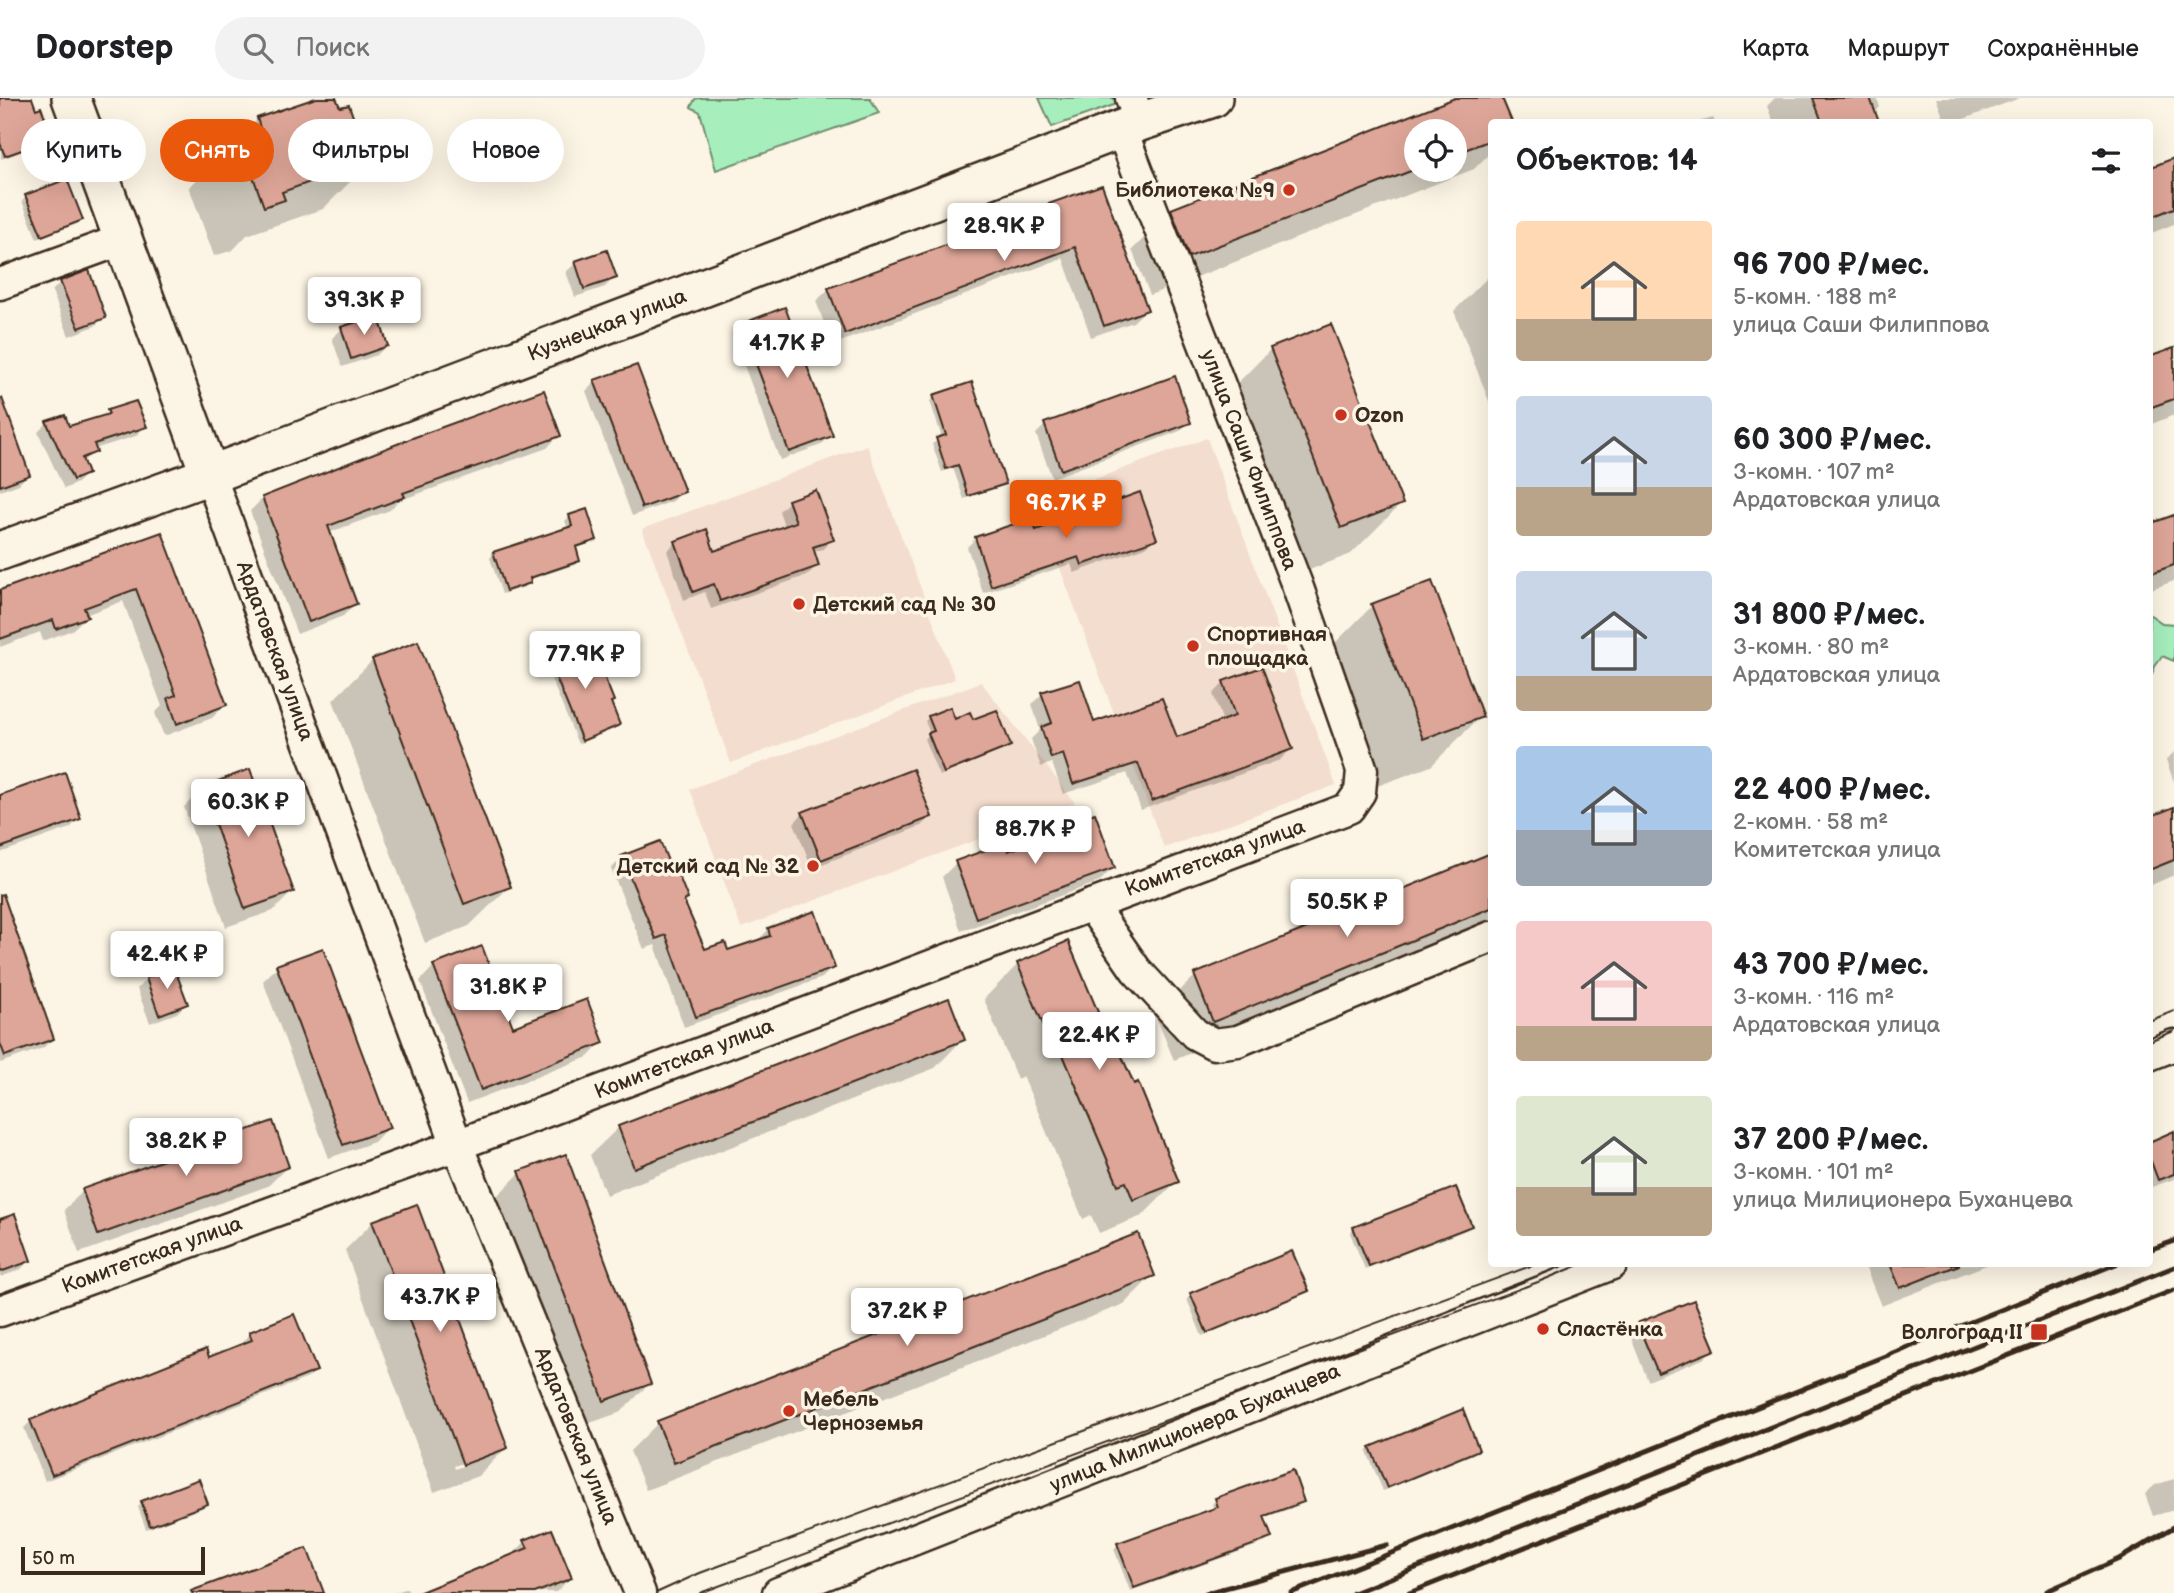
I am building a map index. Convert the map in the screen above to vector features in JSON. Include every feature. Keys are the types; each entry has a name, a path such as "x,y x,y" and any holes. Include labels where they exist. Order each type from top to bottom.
{"street":[{"name":"Ардатовская улица","path":"71,98 457,1145 640,1593"},
{"name":"Кузнецкая улица","path":"0,551 210,475 1131,117 1213,98"},
{"name":"улица Саши Филиппова","path":"1131,117 1362,770 1360,792"},
{"path":"0,284 124,239"},
{"name":"Комитетская улица","path":"0,1311 457,1145 1349,808 1360,792"},
{"path":"1091,905 1136,970 1195,1034 1214,1044 1238,1041 1488,938"},
{"path":"2153,1053 2174,1045"},
{"name":"улица Милиционера Буханцева","path":"778,1593 1604,1267"}],"shaded area":[{"path":"1207,438 1336,785 1164,848 1035,501"},
{"name":"Детский сад № 30","path":"867,445 955,679 731,763 642,529"},
{"name":"Детский сад № 32","path":"981,682 1075,803 741,928 690,789"}],"green space":[{"path":"870,98 879,113 716,170 700,112 691,107 695,99"},
{"path":"1039,98 1124,98 1125,101 1052,127"},
{"path":"2153,617 2162,623 2174,624 2174,661 2162,656 2153,671"}],"building":[{"path":"0,98 32,98 36,109 41,107 46,119 21,119 21,150 5,156 0,143"},
{"path":"316,98 336,98 340,107 349,105 354,119 288,119 288,182 310,182 282,192 285,200 264,207 255,182 274,182 274,119 257,118"},
{"name":"Библиотека №9","path":"1455,98 1502,98 1511,119 1488,119 1488,141 1467,149 1467,119 1404,119 1404,174 1189,257 1171,209"},
{"path":"1813,98 1870,98 1878,119 1821,119"},
{"path":"2174,158 2174,208 2153,216 2153,166"},
{"path":"59,182 68,182 83,220 42,236 25,195"},
{"path":"1102,185 1148,310 1104,326 1075,247 845,334 828,288 976,234 975,230"},
{"path":"607,250 617,278 584,289 575,261"},
{"path":"89,270 106,318 79,328 60,281"},
{"path":"785,307 833,436 789,452 741,324"},
{"path":"378,315 388,346 351,359 341,327"},
{"path":"1331,324 1403,504 1341,528 1270,348"},
{"path":"2174,348 2174,399 2153,407 2153,356"},
{"path":"637,365 685,492 642,508 594,380"},
{"path":"1175,376 1191,423 1061,470 1044,423"},
{"path":"972,382 1006,484 968,496 958,465 946,469 936,438 946,435 933,395"},
{"path":"544,390 561,436 403,493 405,497 328,526 357,604 309,622 262,497"},
{"path":"2,398 30,475 0,486 0,399"},
{"path":"136,401 147,427 94,444 97,452 82,458 88,474 73,480 46,421 65,415 69,426 109,414 107,410"},
{"path":"816,490 834,540 813,547 819,566 720,601 714,584 693,592 675,541 707,529 714,551 796,522 788,500"},
{"path":"1140,492 1157,539 1082,565 1079,557 991,586 975,537 1032,518 1036,530"},
{"path":"587,509 597,540 576,547 580,561 530,578 531,583 506,591 493,552 572,526 569,515"},
{"path":"2174,515 2174,565 2153,573 2153,523"},
{"path":"162,532 227,705 177,724 168,698 176,695 136,589 84,608 88,617 56,629 53,620 0,639 0,590"},
{"path":"1432,581 1483,717 1423,739 1371,604"},
{"path":"418,641 511,887 464,904 372,659"},
{"path":"586,642 596,667 600,666 620,725 582,741 548,658"},
{"path":"1262,667 1293,749 1152,801 1138,763 1073,784 1063,754 1051,758 1041,727 1052,723 1041,692 1080,680 1094,722 1162,698 1177,737 1235,716 1223,681"},
{"path":"950,707 955,719 970,712 973,719 997,710 1011,746 944,773 928,733 934,731 928,716"},
{"path":"250,769 294,892 245,909 202,787"},
{"path":"913,769 932,817 821,860 802,812"},
{"path":"65,772 81,819 0,848 0,795"},
{"path":"2174,807 2174,860 2153,868 2153,815"},
{"path":"1095,813 1115,868 976,918 955,861 1005,843 1008,851 1051,836 1048,829"},
{"path":"660,841 670,866 674,864 688,899 684,901 705,949 725,942 728,950 770,936 768,928 815,911 835,968 696,1017 666,935 656,939 621,856"},
{"path":"1488,854 1488,909 1213,1022 1194,974"},
{"path":"3,894 54,1039 5,1056 0,1043 0,895"},
{"path":"1068,941 1103,1024 1112,1020 1123,1048 1119,1050 1134,1084 1138,1082 1179,1182 1133,1200 1126,1182 1118,1185 1058,1043 1052,1045 1017,963"},
{"path":"482,946 513,1027 587,999 604,1043 481,1090 433,965"},
{"path":"323,948 390,1128 343,1145 276,965"},
{"path":"174,967 188,1004 159,1015 146,978"},
{"path":"949,998 965,1040 634,1168 618,1126"},
{"path":"273,1121 289,1167 98,1235 82,1189"},
{"path":"2174,1131 2174,1174 2158,1180 2153,1167 2153,1140"},
{"path":"566,1154 651,1384 604,1401 519,1171"},
{"path":"1456,1187 1472,1226 1369,1266 1353,1227"},
{"path":"417,1204 508,1448 463,1465 372,1221"},
{"path":"15,1214 31,1261 0,1272 0,1219"},
{"path":"1138,1233 1155,1276 674,1463 657,1421"},
{"path":"1292,1251 1309,1291 1207,1333 1190,1293"},
{"path":"1891,1267 1954,1267 1900,1288"},
{"path":"1694,1300 1715,1350 1658,1373 1637,1323"},
{"path":"294,1314 317,1371 52,1475 30,1420 206,1349 209,1357 252,1340 249,1332"},
{"path":"1463,1409 1479,1450 1387,1488 1370,1447"},
{"path":"1293,1470 1304,1502 1264,1516 1272,1538 1134,1588 1117,1543 1218,1507 1215,1498"},
{"path":"199,1479 208,1504 150,1526 141,1501"},
{"path":"552,1529 572,1578 535,1593 418,1593 528,1548 524,1540"},
{"path":"307,1548 324,1593 191,1591"}],"tram line":[{"path":"2153,1019 2174,1011"},
{"path":"2153,1039 2174,1031"},
{"path":"656,1593 700,1573 1528,1267"},
{"path":"700,1593 1575,1267"}],"railway":[{"path":"2153,1249 2174,1241"},
{"path":"1291,1593 2108,1267"},
{"path":"1353,1593 2174,1267"},
{"path":"1409,1593 2174,1290"},
{"path":"2047,1591 2119,1559 2174,1527"},
{"path":"1206,1593 1387,1545"}],"place":[{"name":"Библиотека №9","path":"1289,190"},
{"name":"Ozon","path":"1341,415"},
{"name":"Детский сад № 30","path":"799,604"},
{"name":"Спортивная площадка","path":"1193,646"},
{"name":"Детский сад № 32","path":"813,866"},
{"name":"Сластёнка","path":"1543,1329"},
{"name":"Волгоград II","path":"2039,1332"},
{"name":"Мебель Черноземья","path":"789,1411"}]}
